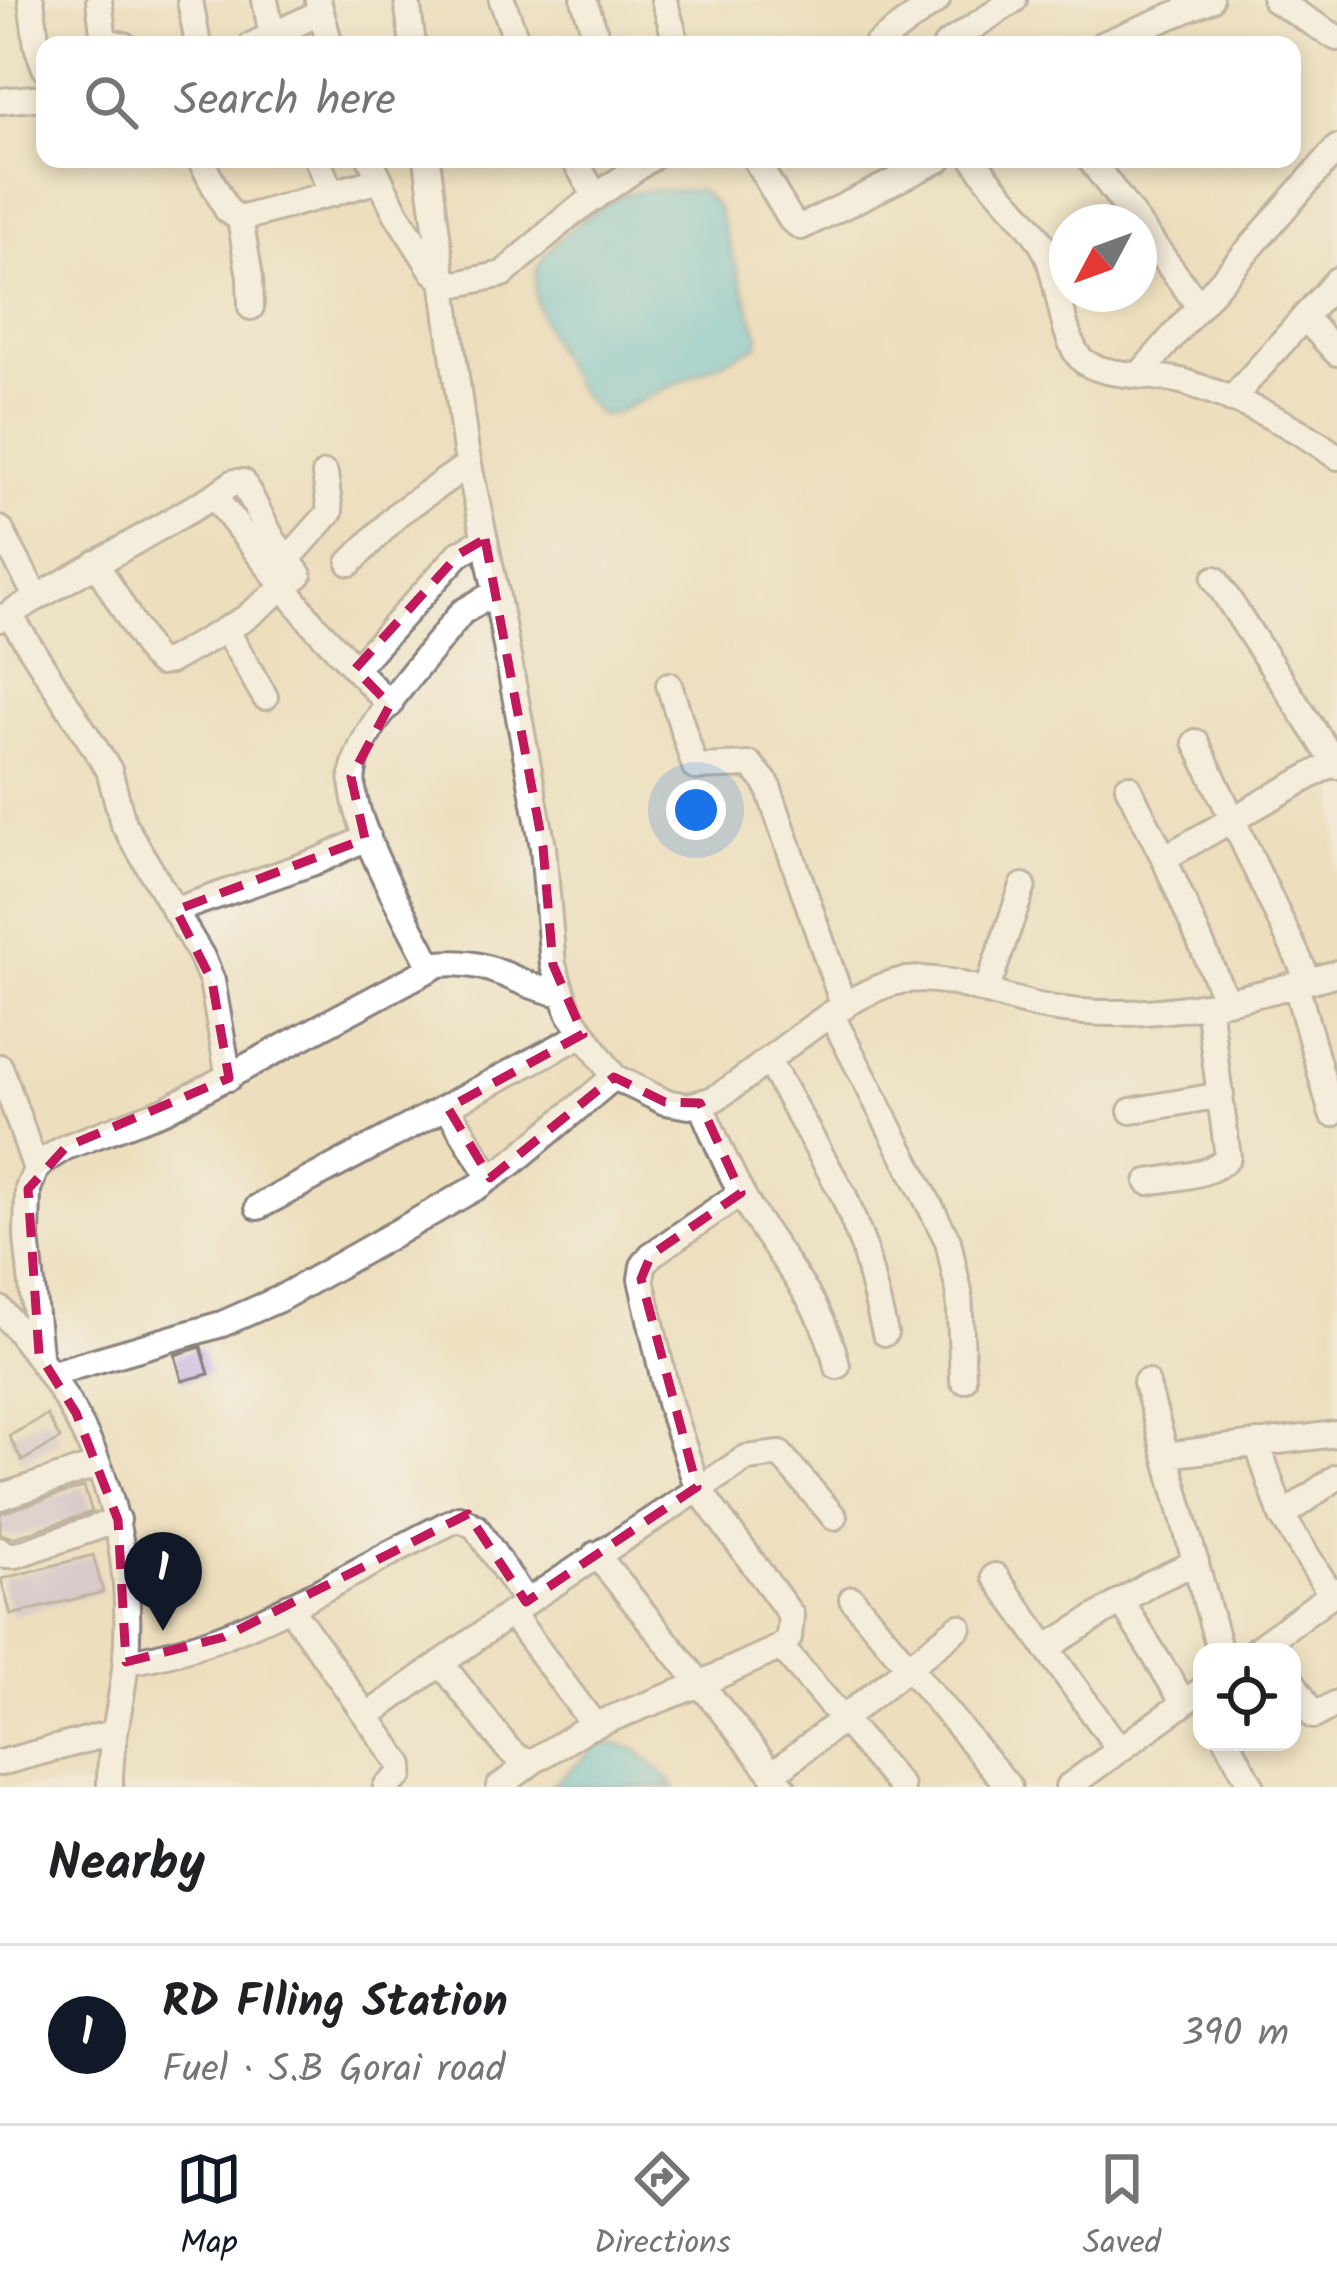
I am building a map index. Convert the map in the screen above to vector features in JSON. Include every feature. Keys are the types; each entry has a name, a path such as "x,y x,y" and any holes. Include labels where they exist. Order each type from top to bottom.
{"street":[{"path":"31,0 36,38"},
{"path":"99,0 103,36"},
{"path":"190,0 196,36"},
{"path":"265,0 266,36"},
{"path":"407,0 412,36"},
{"path":"502,0 515,36"},
{"path":"584,0 596,36"},
{"path":"664,0 674,36"},
{"path":"888,36 937,0"},
{"path":"960,36 1014,0"},
{"path":"1123,36 1210,0"},
{"path":"1275,0 1337,38"},
{"path":"275,36 320,6 328,36"},
{"path":"0,100 36,98"},
{"path":"1141,374 1337,148"},
{"path":"205,168 227,210 240,219 250,307"},
{"path":"321,168 332,194"},
{"path":"428,168 469,464 544,847 553,965 569,1014 614,1077 665,1102 689,1106 714,1099 868,991 906,980 942,980 1048,1008 1118,1014 1217,1003 1337,973"},
{"path":"579,168 596,197"},
{"path":"240,219 332,194 375,169 433,271 446,281 473,284 503,274 568,216 637,168"},
{"path":"767,168 791,220 801,227 922,168"},
{"path":"981,168 1043,247 1079,357 1098,368 1185,381 1302,433 1337,457"},
{"path":"1097,168 1124,204"},
{"path":"1157,249 1199,306"},
{"path":"1231,400 1337,280"},
{"path":"1304,317 1337,353"},
{"path":"350,562 399,513 469,464"},
{"path":"287,560 328,517 325,474"},
{"path":"97,562 160,663 226,630 299,574 243,482 235,482 214,496 97,562 4,617 109,770 123,823 212,981 229,1078"},
{"path":"214,496 284,589 390,705"},
{"path":"0,529 37,598"},
{"path":"355,669 459,554 485,539"},
{"path":"1164,858 1336,764 1215,578"},
{"path":"430,968 360,820 351,777 366,739 462,612 496,592"},
{"path":"226,630 265,697"},
{"path":"669,685 695,766 752,765 767,784 838,1011 947,1240 959,1292 963,1380"},
{"path":"1196,742 1303,983 1332,1114"},
{"path":"1128,787 1164,858 1217,1003 1228,1147 1225,1163 1207,1171 1148,1182"},
{"path":"176,910 322,859 368,837"},
{"path":"986,992 1023,886"},
{"path":"45,1363 27,1237 28,1189 36,1169 66,1147 166,1110 430,968 477,962 541,990 563,994"},
{"path":"258,1208 583,1034"},
{"path":"769,1062 844,1196 885,1333"},
{"path":"0,1067 36,1169"},
{"path":"45,1363 222,1324 279,1299 490,1178 614,1077"},
{"path":"1131,1111 1221,1095"},
{"path":"700,1102 741,1193 823,1321 837,1366"},
{"path":"448,1108 490,1178"},
{"path":"499,1787 594,1725 700,1684 781,1647 789,1638 791,1616 697,1487 670,1403 641,1280 651,1255 741,1193"},
{"path":"0,1244 27,1237"},
{"path":"0,1309 45,1363 76,1413 118,1520 127,1611 126,1662 112,1733 110,1787"},
{"path":"1146,1382 1218,1643"},
{"path":"1166,1455 1336,1434"},
{"path":"1257,1443 1282,1516 1334,1592 1272,1643"},
{"path":"368,1716 596,1554 746,1458 780,1454 834,1517"},
{"path":"0,1497 98,1465"},
{"path":"1282,1516 1337,1477"},
{"path":"126,1662 194,1648 289,1606 459,1518 476,1528 518,1608 594,1725"},
{"path":"0,1550 16,1556 118,1520"},
{"path":"596,1554 778,1781 844,1720 959,1628"},
{"path":"1046,1648 1120,1601 1196,1562"},
{"path":"995,1576 1119,1749"},
{"path":"852,1599 1009,1787"},
{"path":"1120,1601 1193,1689"},
{"path":"289,1606 400,1765 421,1787"},
{"path":"781,1647 901,1787"},
{"path":"441,1663 508,1749 532,1762"},
{"path":"1301,1695 1315,1716 1337,1703"},
{"path":"1068,1787 1193,1697"},
{"path":"0,1763 112,1733"},
{"path":"1233,1751 1252,1787"},
{"path":"386,1787 400,1775 400,1765"}],"highlighted area":[{"path":"485,539 543,847 553,965 583,1034 448,1108 490,1178 614,1077 665,1102 700,1103 741,1193 651,1255 641,1279 697,1487 526,1602 468,1514 224,1637 126,1662 118,1520 76,1413 39,1354 28,1189 66,1147 229,1078 212,981 176,910 365,839 351,777 390,705 355,669 459,554"}],"water":[{"path":"700,190 717,207 758,345 612,414 599,415 564,369 545,329 536,290 540,262 574,227 626,194"},
{"path":"589,1738 636,1749 676,1787 550,1787 589,1754"}],"building":[{"path":"201,1347 209,1374 182,1381 175,1355"},
{"path":"47,1415 60,1439 22,1461 9,1436"},
{"path":"84,1487 92,1512 13,1538 0,1534 0,1513"},
{"path":"93,1555 103,1592 11,1615 1,1579"}],"place":[{"name":"RD FIling Station","path":"163,1631"}]}
